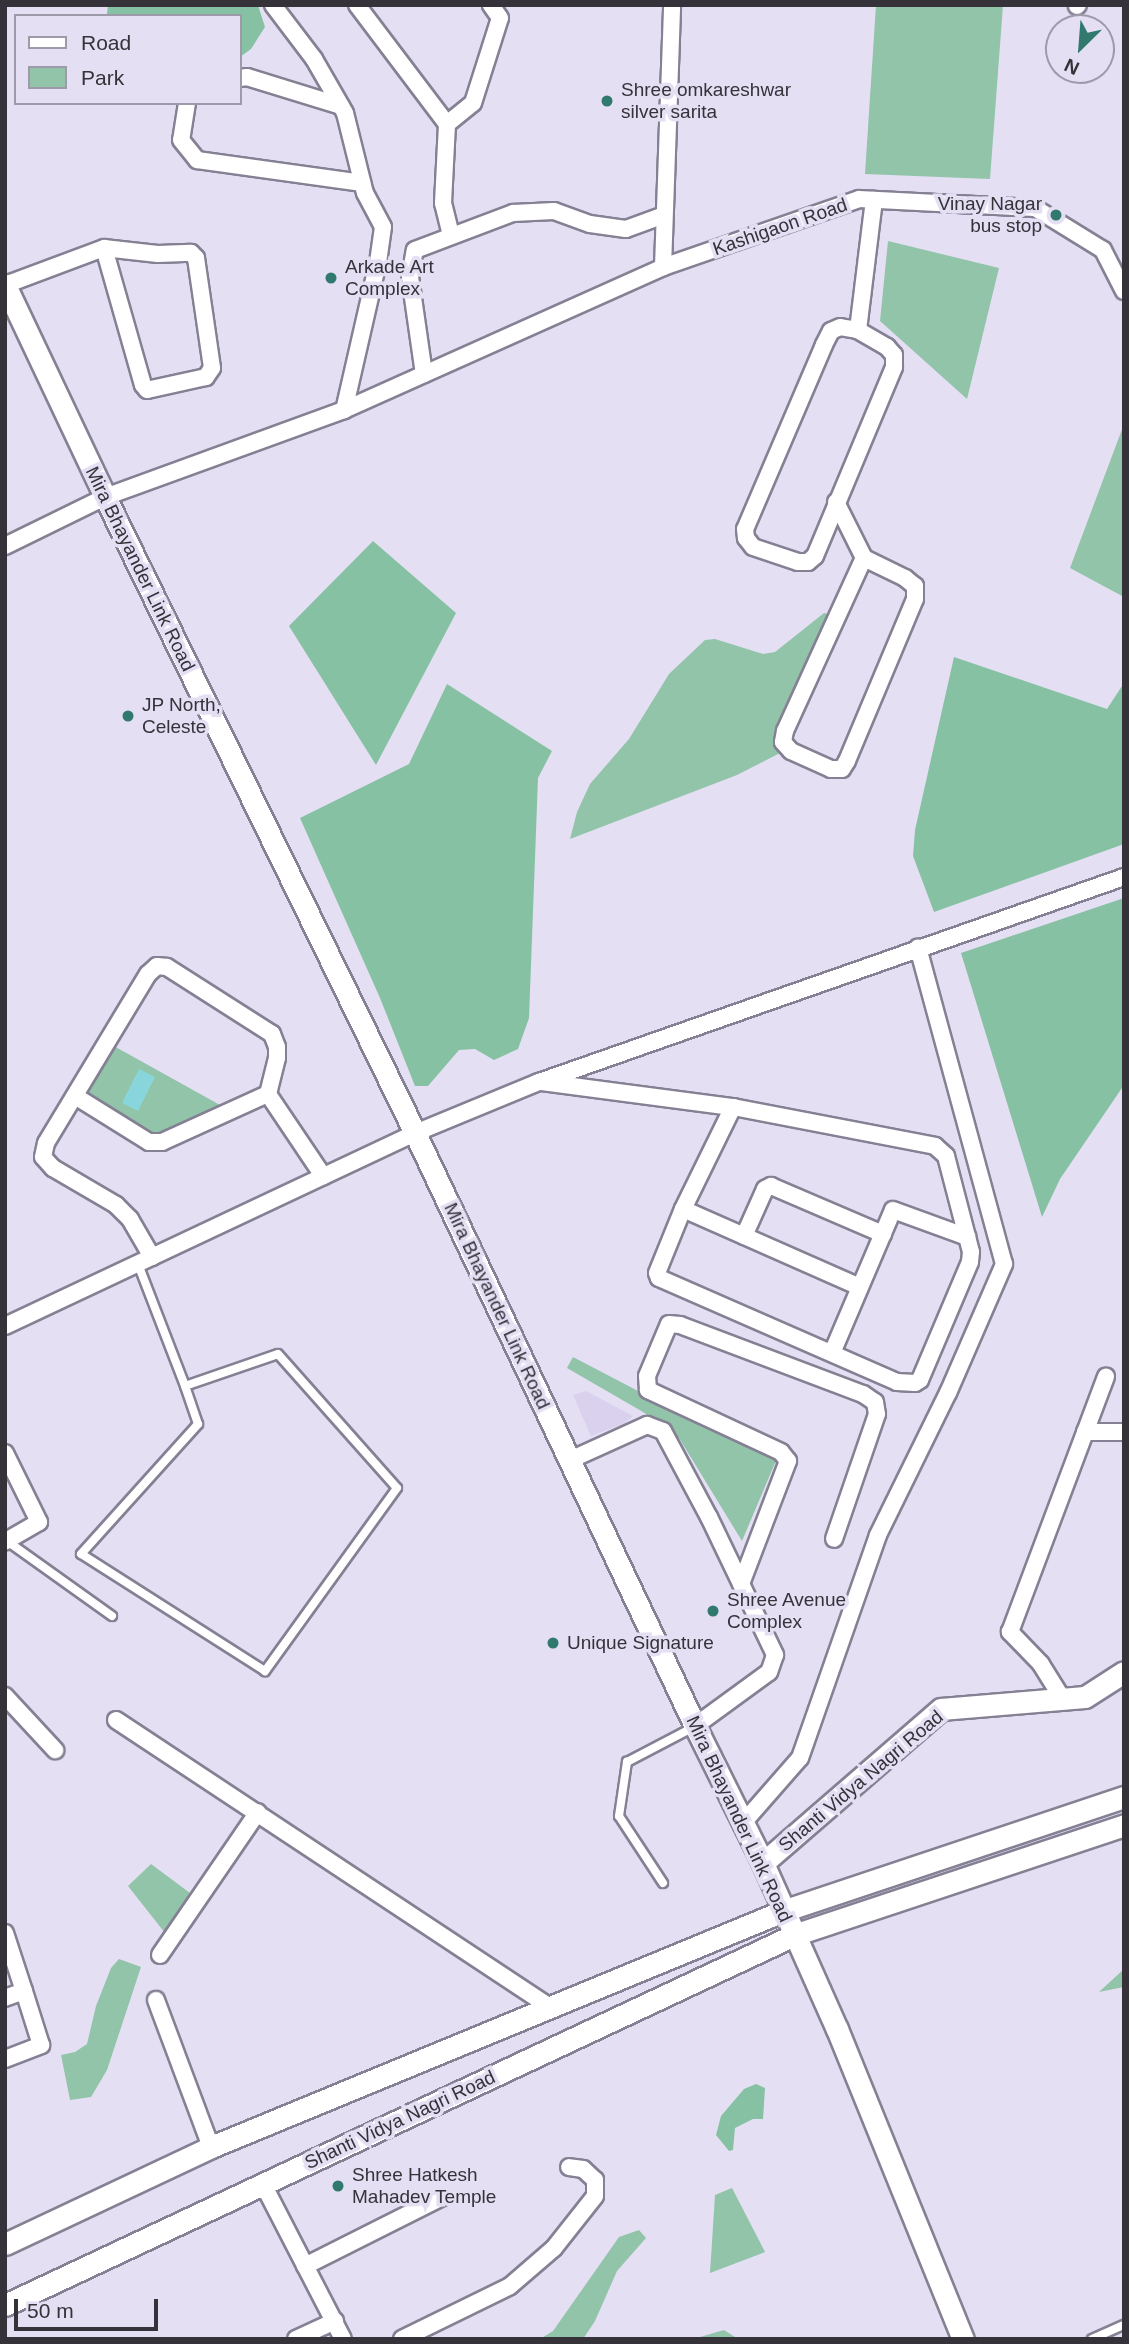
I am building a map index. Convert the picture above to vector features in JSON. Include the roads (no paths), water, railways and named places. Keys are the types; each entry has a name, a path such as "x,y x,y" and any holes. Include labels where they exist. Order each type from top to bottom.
{"street":[{"path":"273,5 314,60 341,106 362,183 383,227 378,262 344,410"},
{"path":"357,5 447,124 443,203 451,236"},
{"path":"447,124 473,103 500,18 491,5"},
{"path":"663,267 672,5"},
{"path":"242,78 341,106"},
{"path":"187,105 181,140 197,160 362,183"},
{"name":"Kashigaon Road","path":"5,546 105,497 344,410 663,267 859,199 1035,208 1103,250 1124,290"},
{"path":"858,330 874,200"},
{"path":"424,374 410,277 415,250 513,213 554,211 590,224 626,229 664,215"},
{"path":"7,292 104,248 194,255 212,368 206,377 147,390 143,385 104,248"},
{"name":"Mira Bhayander Link Road","path":"7,292 415,1133 695,1726 763,1863 837,2029 963,2339"},
{"path":"840,327 858,330 887,346 894,355 894,367 815,556 808,562 798,562 754,547 746,538 745,529 831,331 840,327"},
{"path":"836,502 864,558 905,578 915,586 915,598 848,761 842,769 831,769 791,751 783,742 785,731 864,558"},
{"path":"5,1326 415,1133 539,1082 1124,877"},
{"path":"743,1823 800,1758 878,1535 948,1393 1004,1264 918,947"},
{"path":"145,1261 130,1219 116,1205 53,1168 43,1157 46,1143 148,974 157,967 167,967 272,1034 277,1047 277,1058 268,1094 323,1176"},
{"path":"539,1082 733,1107 935,1146 946,1156 967,1237 970,1262 920,1380 915,1383 897,1382 659,1278 657,1273 684,1209 733,1107"},
{"path":"75,1096 149,1142 162,1142 268,1094"},
{"path":"744,1236 765,1189 771,1186 883,1234"},
{"path":"684,1209 860,1287"},
{"path":"832,1353 892,1210 967,1237"},
{"path":"741,1584 788,1461 786,1455 648,1390 647,1376 669,1324 681,1325 837,1384 875,1402 877,1414 834,1539"},
{"path":"1062,1698 1037,1660 1010,1632 1107,1376"},
{"path":"570,1460 638,1428 647,1425 658,1427 709,1517 775,1655 769,1672 695,1726"},
{"path":"1085,1432 1124,1432"},
{"path":"5,1454 39,1522 6,1541"},
{"name":"Shanti Vidya Nagri Road","path":"763,1863 941,1709 1084,1697 1124,1672"},
{"path":"5,1696 55,1750"},
{"path":"116,1720 550,2007"},
{"path":"5,2244 211,2147 783,1911 1124,1797"},
{"path":"160,1955 258,1812"},
{"name":"Shanti Vidya Nagri Road","path":"5,2305 794,1935 1124,1825"},
{"path":"1006,1837 1017,1861"},
{"path":"899,1872 908,1897"},
{"path":"5,1933 41,2045 5,2059"},
{"path":"5,1998 24,1991"},
{"path":"156,2000 211,2147"},
{"path":"402,2339 510,2286 554,2248 595,2196 595,2180 583,2169 569,2166"},
{"path":"263,2184 343,2339"},
{"path":"305,2266 442,2197"},
{"path":"296,2339 335,2321"}],"lane":[{"path":"145,1261 198,1423 81,1554 265,1671 397,1488 278,1354 186,1386"},
{"path":"6,1541 113,1616"},
{"path":"663,1882 619,1816 627,1762 695,1726"},
{"path":"1091,2339 1124,2325"}],"place":[{"name":"Shree omkareshwar silver sarita","path":"607,101"},
{"name":"Vinay Nagar bus stop","path":"1056,215"},
{"name":"Arkade Art Complex","path":"331,278"},
{"name":"JP North, Celeste","path":"128,716"},
{"name":"Shree Avenue Complex","path":"713,1611"},
{"name":"Unique Signature","path":"553,1643"},
{"name":"Shree Hatkesh Mahadev Temple","path":"338,2186"}]}
